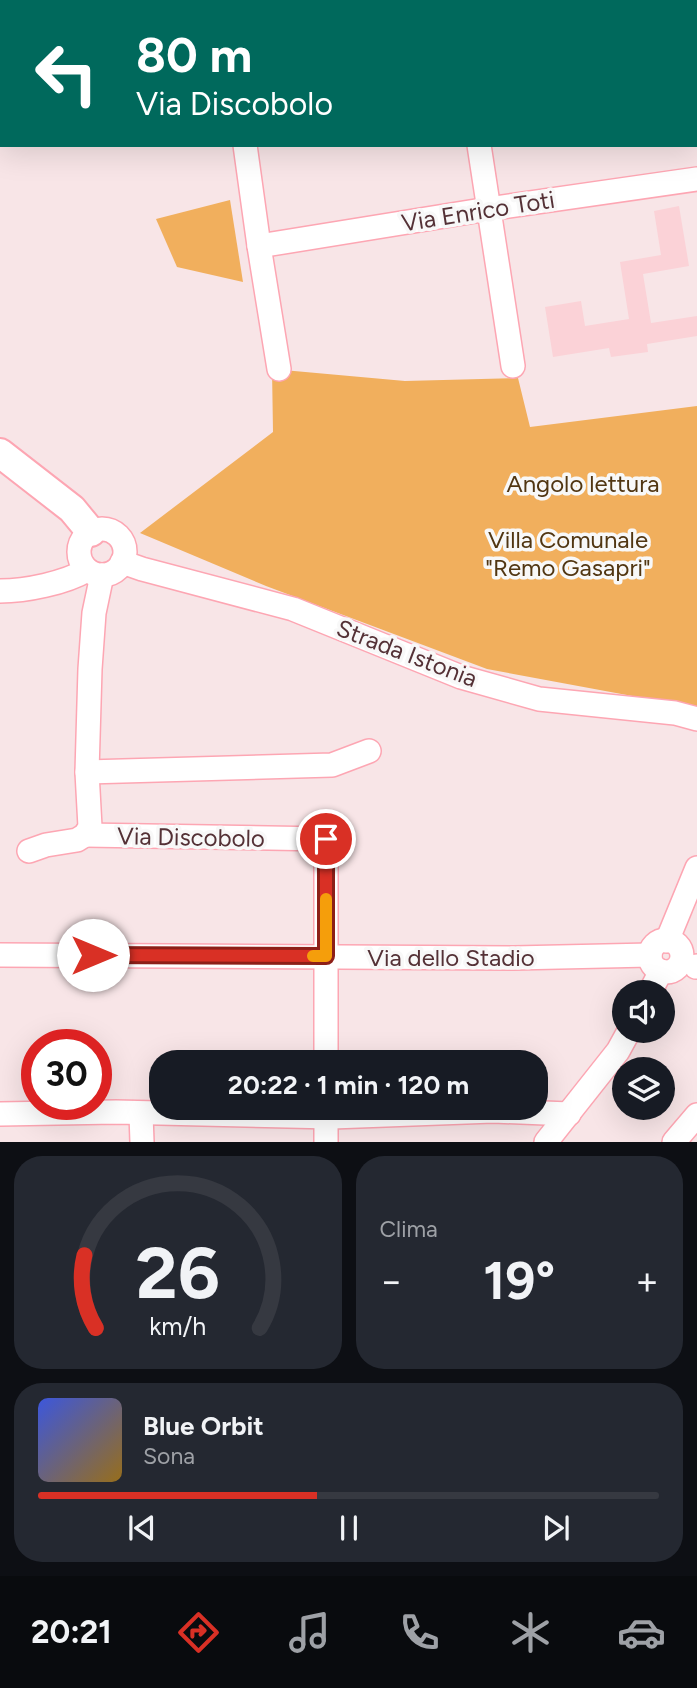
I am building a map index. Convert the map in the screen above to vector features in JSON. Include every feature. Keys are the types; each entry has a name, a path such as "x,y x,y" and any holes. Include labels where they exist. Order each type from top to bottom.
{"street":[{"path":"251,147 259,246 279,369"},
{"path":"479,147 513,366"},
{"name":"Via Enrico Toti","path":"259,246 697,179"},
{"path":"0,453 72,509 92,532"},
{"path":"0,591 33,587 95,572 110,573 117,569 122,562 124,548 118,536 105,530 92,532 79,547 80,559 95,572"},
{"name":"Strada Istonia","path":"122,562 293,609 461,677 539,699 675,713 697,719"},
{"path":"29,852 46,845 77,840 85,835 90,827 87,772 95,572"},
{"path":"87,772 332,765 369,751"},
{"name":"Via Discobolo","path":"85,835 326,839 326,1050"},
{"path":"661,980 679,960 697,869"},
{"name":"Via dello Stadio","path":"0,955 679,960"},
{"path":"546,1142 622,1043"},
{"path":"548,1113 569,1114"},
{"path":"0,1114 149,1114"},
{"path":"141,1114 142,1142"},
{"path":"674,1142 697,1115"},
{"path":"326,1120 326,1142"}],"shaded area":[{"path":"679,206 689,266 643,274 651,323 697,316 697,336 647,344 648,352 611,357 609,348 553,357 545,307 581,301 585,326 629,319 620,262 661,255 654,211"}],"green space":[{"path":"230,200 243,282 177,267 156,219"},
{"name":"Villa Comunale \"Remo Gasapri\"","path":"272,369 405,381 518,378 530,427 697,406 697,708 487,669 266,586 140,533 273,432"}],"slow traffic":[{"path":"313,956 326,956 326,899"}],"route":[{"path":"93,955 326,956 326,839"}],"park label":[{"name":"Angolo lettura","path":"583,483"}]}
